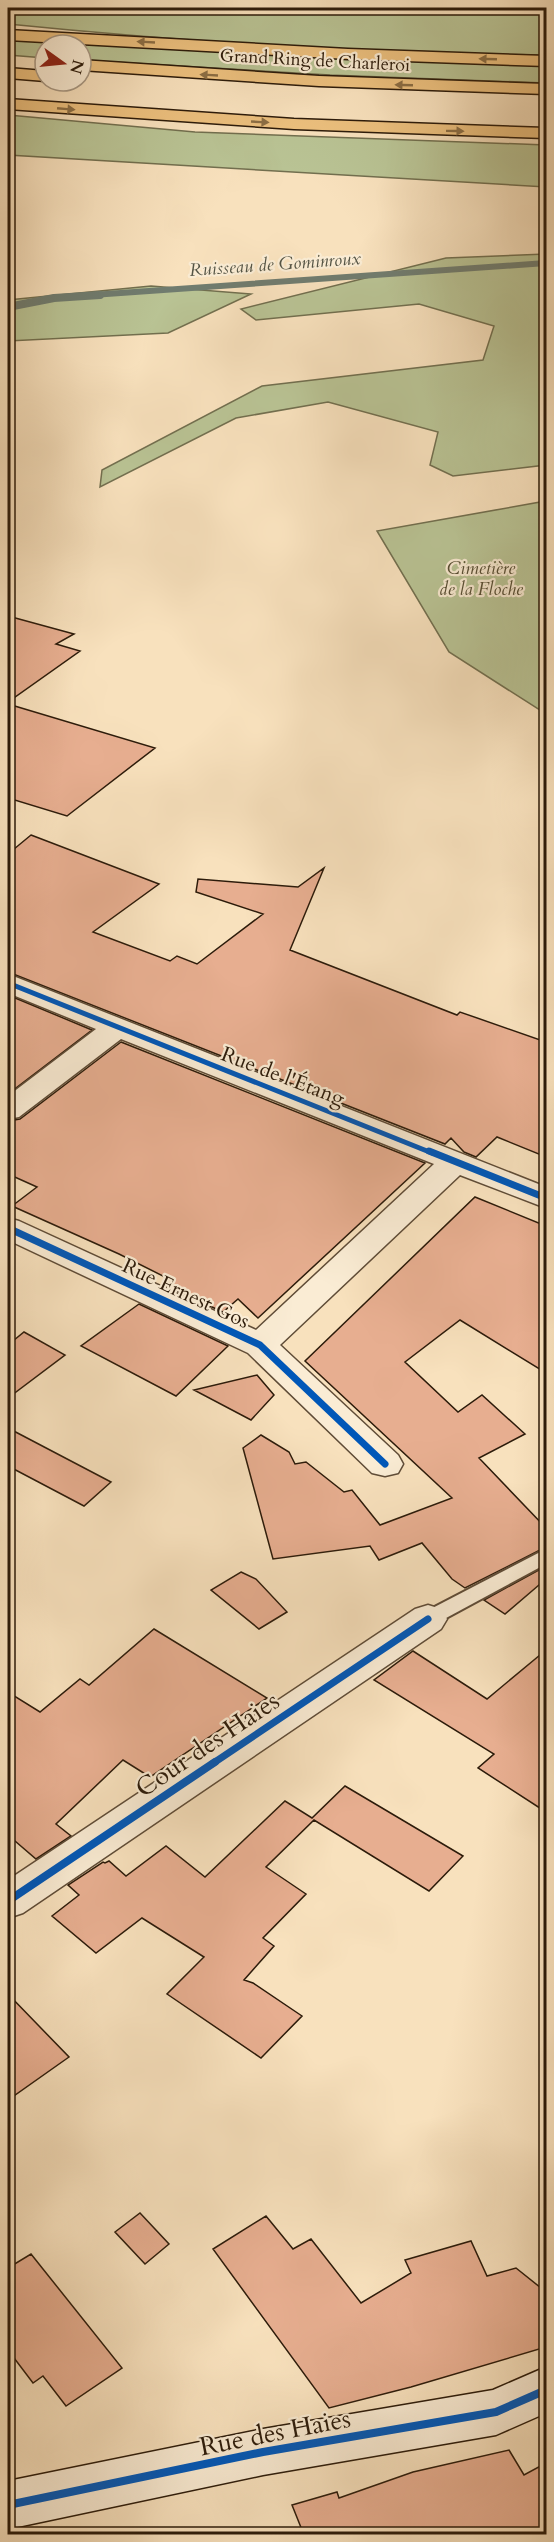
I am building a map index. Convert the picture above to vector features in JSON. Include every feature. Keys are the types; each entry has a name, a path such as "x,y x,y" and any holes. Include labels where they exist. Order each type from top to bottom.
{"highway":[{"path":"8,30 35,33"},
{"path":"8,35 33,36"},
{"path":"93,39 348,54 546,61"},
{"path":"8,59 33,62"},
{"name":"Grand Ring de Charleroi","path":"93,66 319,81 546,89"},
{"path":"8,73 33,75"},
{"name":"Grand Ring de Charleroi","path":"93,80 311,94 546,103"},
{"path":"8,104 282,123 546,133"}],"street":[{"name":"Rue de l'Étang","path":"8,983 546,1198"},
{"path":"8,1110 116,1028"},
{"name":"Rue Ernest Gos","path":"260,1345 456,1161"},
{"name":"Rue Ernest Gos","path":"8,1228 260,1345 385,1464"},
{"name":"Cour des Haies","path":"8,1901 428,1619"},
{"name":"Rue des Haies","path":"8,2505 263,2452 496,2412 546,2390"}],"lane":[{"path":"428,1619 546,1556"}],"green space":[{"path":"8,8 546,8 546,55 344,49 75,30 8,24"},
{"path":"8,37 33,38 33,57 8,55"},
{"path":"93,42 458,63 546,63 546,83 330,75 93,61"},
{"path":"8,115 195,132 546,145 546,187 8,155"},
{"path":"546,254 546,465 453,476 430,465 438,432 328,402 236,418 100,487 102,470 262,386 483,360 494,326 419,304 256,320 241,309 446,258"},
{"path":"151,286 251,294 168,333 8,341 8,300"},
{"name":"Cimetière de la Floche","path":"546,501 546,714 449,652 377,531"}],"building":[{"path":"8,616 74,634 56,644 80,651 8,702"},
{"path":"8,704 155,748 67,816 8,798"},
{"path":"31,835 159,884 93,932 170,961 177,956 197,964 263,914 196,892 198,879 298,887 324,868 290,950 457,1015 460,1012 546,1042 546,1157 497,1137 476,1157 464,1152 451,1138 445,1144 8,972 8,854"},
{"path":"8,995 92,1030 8,1094"},
{"path":"121,1042 425,1163 258,1318 238,1299 223,1312 166,1286 173,1281 12,1206 37,1187 8,1174 8,1121 20,1119"},
{"path":"475,1197 546,1226 546,1373 460,1320 405,1362 458,1412 482,1395 525,1434 479,1458 546,1528 546,1547 465,1588 452,1579 422,1543 379,1560 370,1546 273,1559 243,1448 261,1435 289,1452 295,1464 306,1462 344,1492 352,1490 380,1525 452,1498 305,1361"},
{"path":"139,1304 228,1346 176,1396 81,1346"},
{"path":"24,1332 65,1355 8,1398 8,1345"},
{"path":"257,1375 274,1395 251,1420 194,1390"},
{"path":"8,1428 111,1482 84,1506 8,1466"},
{"path":"546,1566 546,1579 505,1614 484,1600"},
{"path":"241,1572 256,1579 287,1612 259,1629 211,1590"},
{"path":"154,1629 267,1698 150,1777 123,1760 56,1824 71,1836 36,1859 8,1835 8,1692 40,1712 80,1679 89,1685"},
{"path":"546,1650 546,1812 478,1768 494,1754 374,1680 413,1651 487,1699"},
{"path":"345,1786 463,1856 429,1891 314,1820 266,1867 306,1894 263,1938 274,1946 244,1980 253,1983 302,2016 261,2058 167,1994 204,1957 142,1918 96,1953 52,1916 79,1895 68,1885 103,1862 109,1861 126,1876 166,1846 205,1877 285,1801 312,1818"},
{"path":"8,1994 69,2057 8,2100"},
{"path":"140,2213 169,2244 145,2264 115,2232"},
{"path":"266,2216 293,2249 311,2239 361,2303 411,2273 405,2260 471,2241 487,2276 516,2268 546,2292 546,2347 411,2387 329,2408 213,2249"},
{"path":"31,2254 122,2368 66,2406 43,2376 33,2383 8,2350 8,2268"},
{"path":"509,2450 524,2475 546,2463 546,2535 304,2535 292,2505 337,2492 339,2498 413,2472"}],"waterway":[{"name":"Ruisseau de Gominroux","path":"78,296 546,263"},
{"name":"Ruisseau de Gominroux","path":"8,307 54,298 100,295"}],"cycle path":[{"path":"8,983 546,1198"},
{"path":"8,1228 260,1345 385,1464"},
{"path":"8,1901 428,1619"},
{"path":"8,2505 263,2452 496,2412 546,2390"}]}
